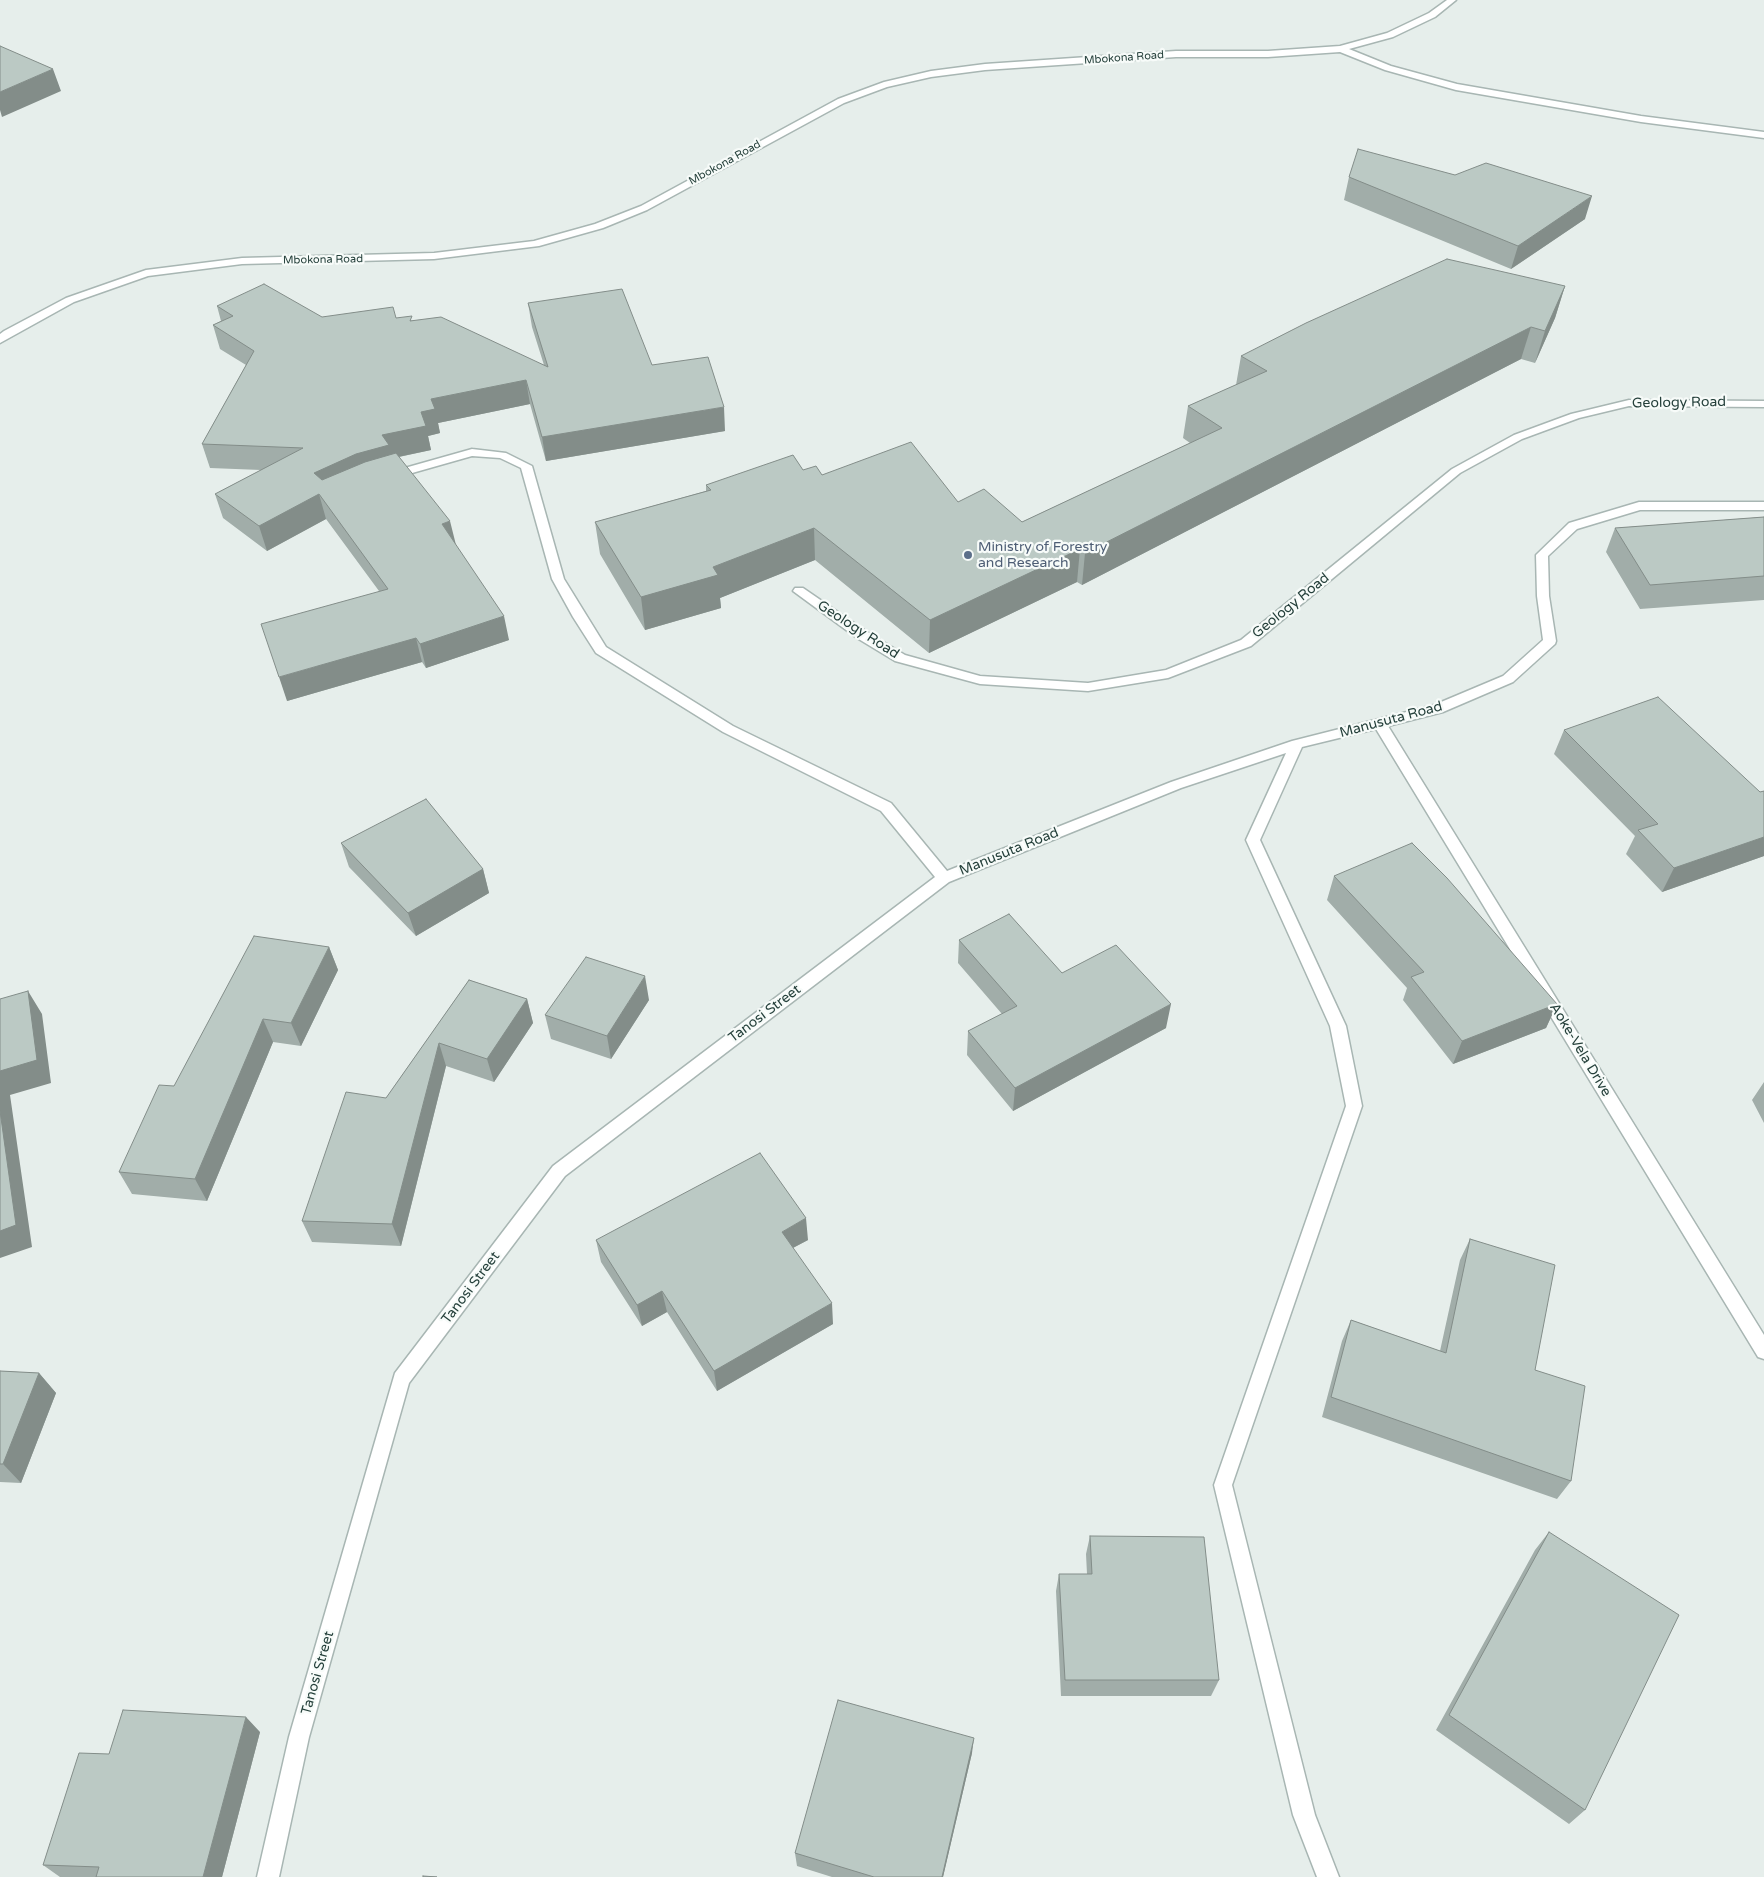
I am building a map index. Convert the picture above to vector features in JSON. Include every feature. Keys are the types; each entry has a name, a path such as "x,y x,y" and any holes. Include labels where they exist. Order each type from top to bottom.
{"street":[{"name":"Mbokona Road","path":"0,340 8,333 70,300 146,273 242,261 434,256 535,244 599,226 644,208 841,101 884,85 931,74 985,67 1176,54 1268,54 1341,49 1390,35 1432,16 1452,0"},
{"path":"1341,49 1388,68 1456,86 1641,119 1764,135"},
{"name":"Geology Road","path":"799,591 862,635 900,658 980,680 1088,687 1168,674 1246,643 1456,471 1518,437 1575,416 1629,403 1764,404"},
{"path":"376,480 472,452 502,454 526,466 558,579 602,650 630,670 728,729 886,807 944,878"},
{"name":"Manusuta Road","path":"944,878 1176,785 1297,744 1438,709 1508,679 1550,641 1543,596 1542,555 1573,526 1639,506 1764,506"},
{"name":"Aoke-Vela Drive","path":"1380,723 1764,1351"},
{"path":"1297,744 1253,840 1308,966 1338,1026 1354,1106 1223,1485 1304,1816 1328,1877"},
{"name":"Tanosi Street","path":"268,1877 299,1737 401,1379 559,1170 944,878"}],"building":[{"path":"0,46 53,69 0,92"},
{"path":"1358,149 1455,175 1486,163 1592,196 1518,246 1349,177"},
{"path":"1447,259 1565,286 1545,331 1531,327 1085,553 1080,549 930,620 814,528 713,567 718,575 641,597 595,522 711,490 706,485 793,455 803,470 816,466 822,475 911,442 958,502 984,489 1022,522 1222,428 1188,406 1267,371 1241,356 1306,323"},
{"path":"264,284 322,317 393,307 396,318 412,316 410,321 441,317 548,367 528,303 622,289 652,365 708,357 724,407 542,437 526,380 431,399 435,409 421,412 426,426 382,435 389,445 356,454 314,473 322,480 365,462 396,453 450,521 442,524 504,616 420,644 416,638 279,677 261,624 388,589 319,494 259,526 215,494 303,448 202,444 254,351 213,325 233,316 217,306"},
{"path":"1764,517 1764,576 1650,585 1615,528"},
{"path":"1658,697 1760,792 1764,791 1764,837 1674,868 1638,830 1658,824 1564,730"},
{"path":"426,799 483,869 408,913 341,843"},
{"path":"1412,843 1447,878 1557,1004 1462,1041 1411,977 1424,972 1334,876"},
{"path":"1009,914 1062,973 1116,945 1171,1004 1015,1088 968,1031 1017,1006 959,940"},
{"path":"254,936 329,947 291,1023 263,1019 195,1179 119,1172 159,1085 174,1086"},
{"path":"586,957 645,976 607,1036 545,1015"},
{"path":"469,980 527,999 487,1059 439,1043 392,1224 302,1221 346,1092 386,1098"},
{"path":"28,991 37,1060 0,1071 0,999"},
{"path":"0,1111 16,1225 0,1231"},
{"path":"760,1153 806,1218 782,1232 832,1303 714,1371 662,1291 637,1305 596,1240"},
{"path":"1470,1239 1555,1265 1535,1370 1585,1386 1571,1481 1331,1397 1351,1320 1446,1353"},
{"path":"0,1371 39,1373 3,1464 0,1464"},
{"path":"1549,1532 1679,1615 1585,1810 1449,1715"},
{"path":"1090,1536 1204,1537 1219,1680 1065,1680 1059,1574 1092,1574"},
{"path":"838,1700 974,1738 942,1877 874,1877 795,1853"},
{"path":"123,1710 246,1717 203,1877 96,1877 99,1867 43,1865 79,1753 109,1754"}],"place":[{"name":"Ministry of Forestry and Research","path":"968,555"}]}
